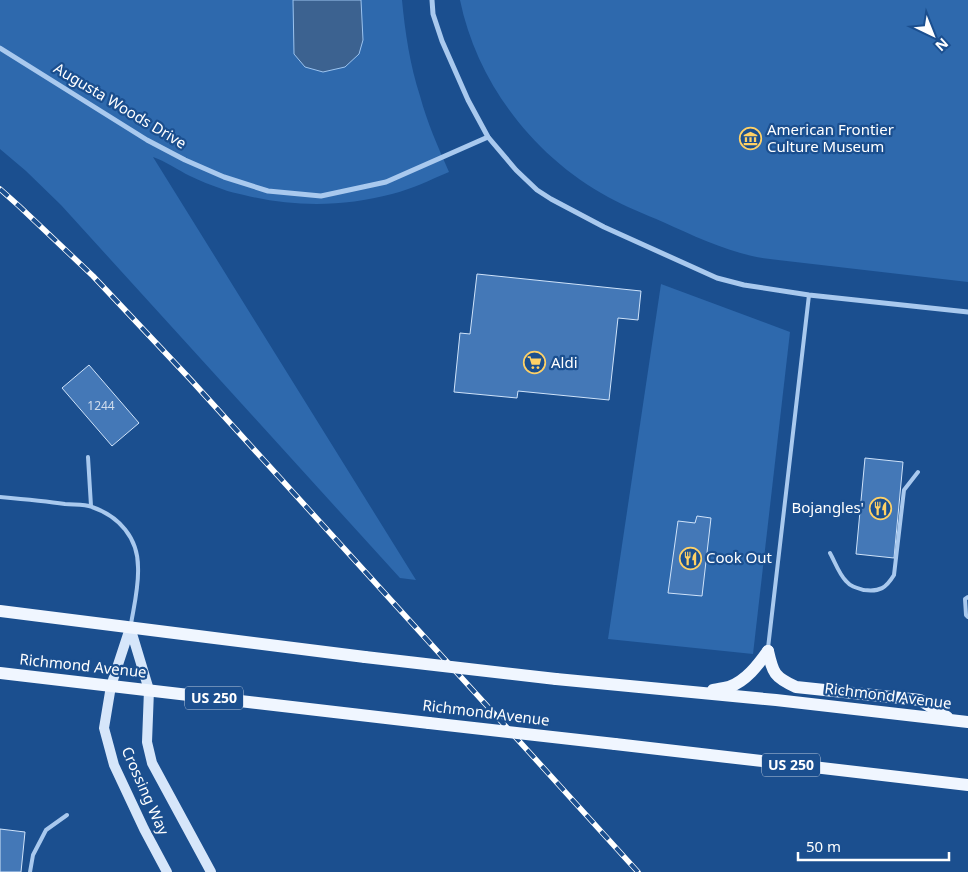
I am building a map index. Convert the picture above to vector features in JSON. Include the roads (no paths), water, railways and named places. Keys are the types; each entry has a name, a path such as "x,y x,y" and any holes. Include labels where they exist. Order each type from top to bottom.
{"main road":[{"name":"Richmond Avenue","path":"0,611 556,679 861,709 968,722"},
{"path":"701,693 730,686 741,681 762,660 768,651"},
{"path":"768,651 774,673 783,681 796,687 920,700 951,720"},
{"name":"Richmond Avenue","path":"0,673 968,785"}],"street":[{"path":"432,0 433,14 442,41 468,100 488,137 516,170 537,190 577,214 717,278 744,285 808,295 968,312"},
{"name":"Augusta Woods Drive","path":"0,48 147,140 185,160 224,177 268,191 320,196 386,182 488,137"},
{"name":"Crossing Way","path":"130,627 111,686 104,728 114,765 144,829 167,872"},
{"name":"Crossing Way","path":"130,627 149,690 147,742 152,763 211,872"}],"lane":[{"path":"768,651 808,295"},
{"path":"88,457 91,506"},
{"path":"830,553 847,583 856,588 874,591 888,584 894,575 904,490 918,472"},
{"path":"0,497 91,506 118,521 129,535 135,548 138,566 130,627"},
{"path":"968,597 965,599 966,615 968,617"},
{"path":"30,872 33,854 46,830 67,815"}],"railway":[{"path":"0,189 93,276 191,380 638,872"}],"place":[{"name":"American Frontier Culture Museum","path":"751,139"},
{"name":"Aldi","path":"535,363"},
{"name":"Bojangles'","path":"880,508"},
{"name":"Cook Out","path":"690,558"}]}
